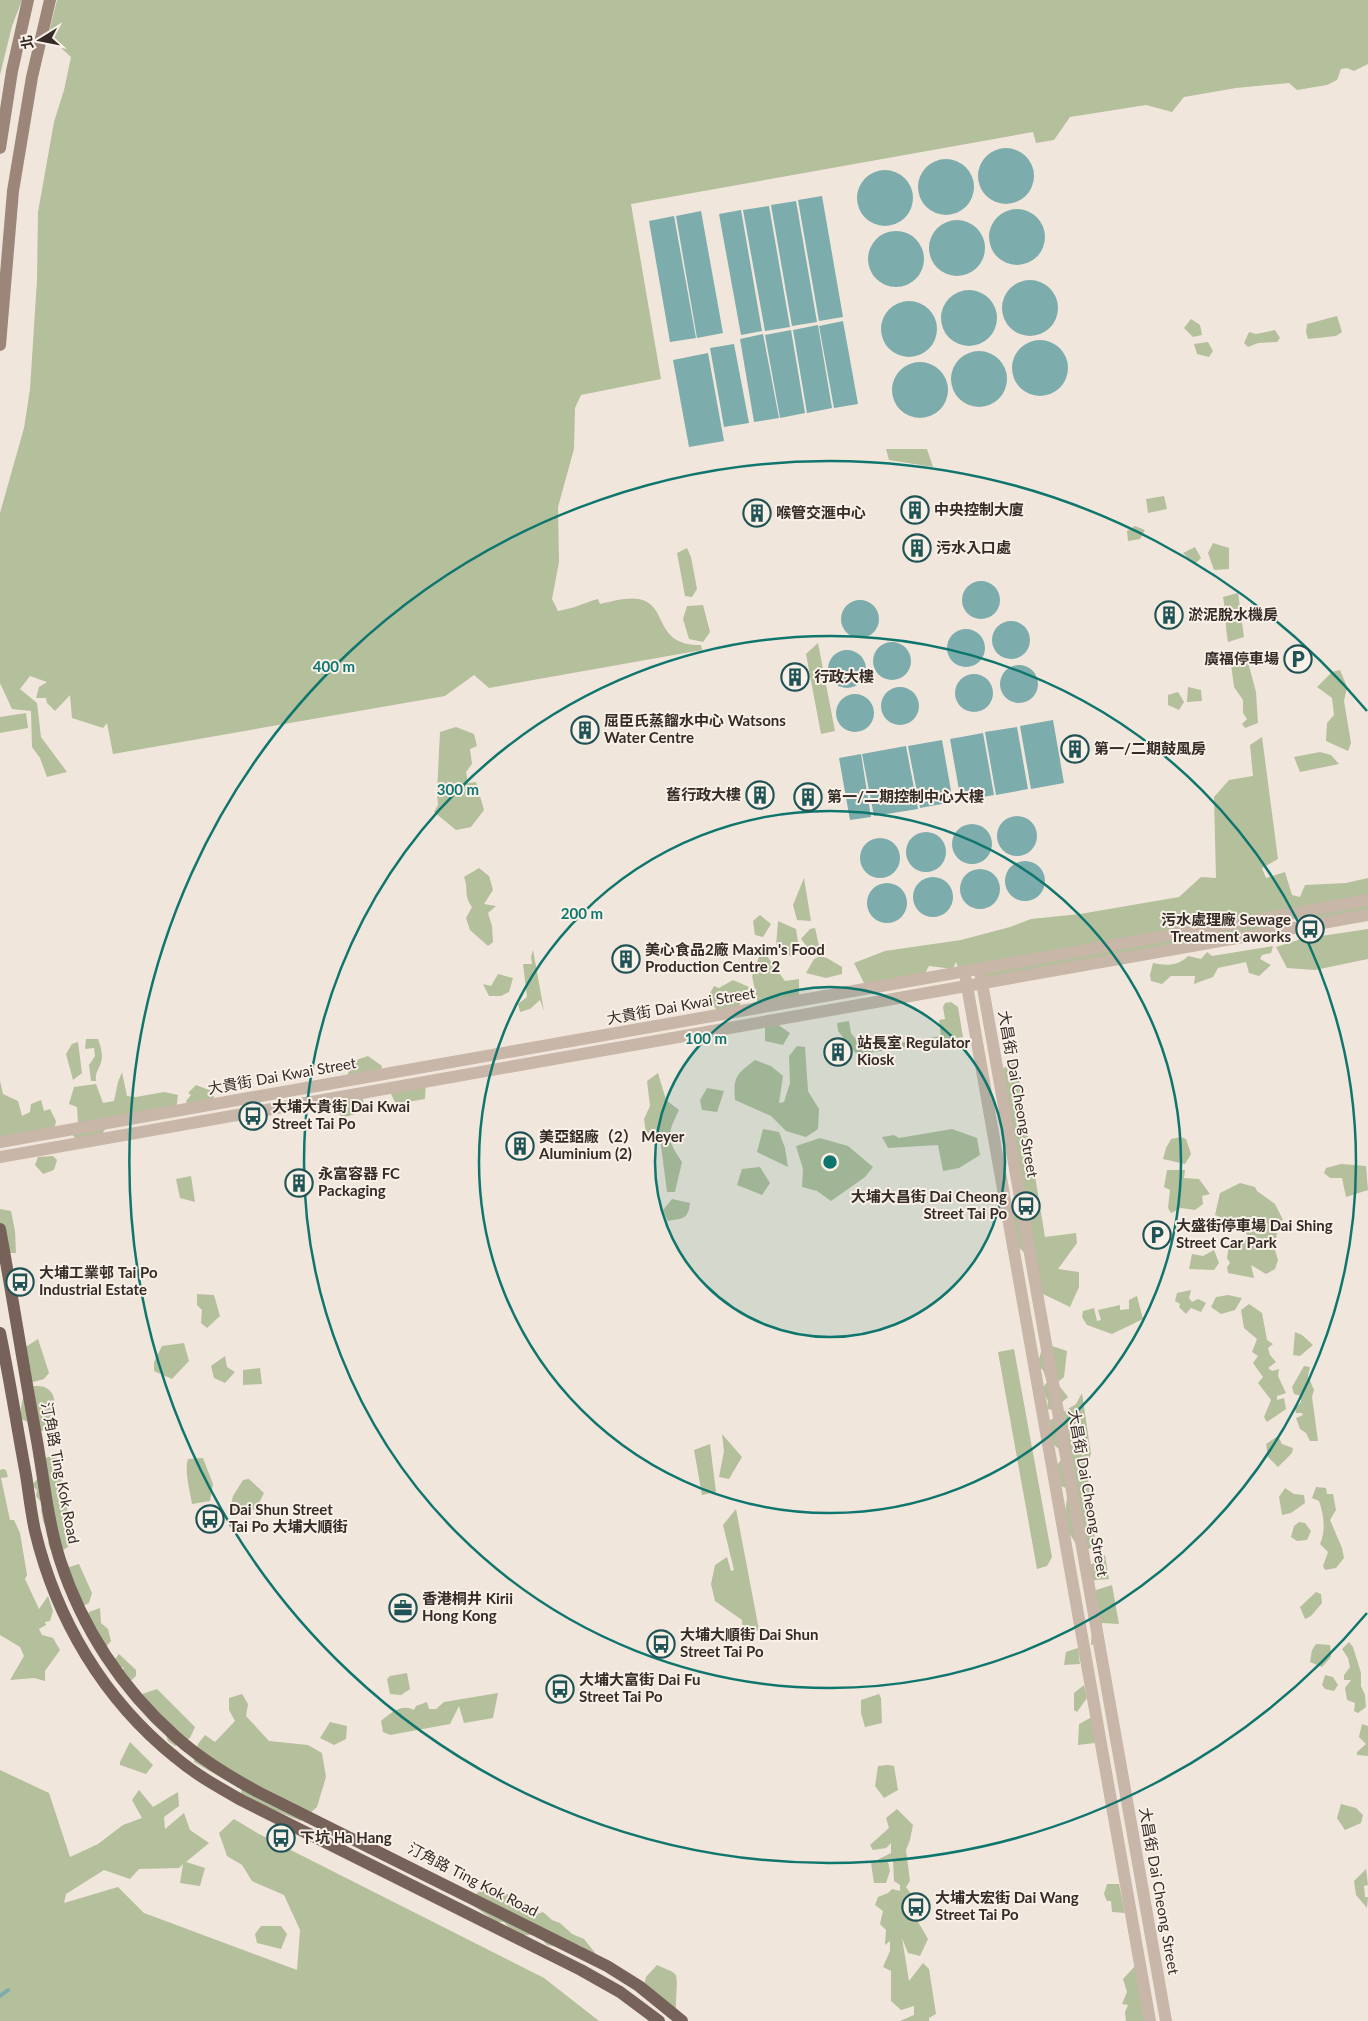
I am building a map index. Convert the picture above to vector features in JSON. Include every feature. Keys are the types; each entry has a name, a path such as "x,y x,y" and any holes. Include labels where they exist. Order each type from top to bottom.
{"main road":[{"path":"0,148 12,71 28,0"},
{"path":"0,345 13,192 32,77 50,0"},
{"name":"汀角路 Ting Kok Road","path":"0,1228 48,1512 60,1559 73,1594 89,1626 124,1683 174,1736 228,1775 268,1797 607,1966 639,1986 682,2021"},
{"name":"汀角路 Ting Kok Road","path":"0,1333 35,1530 52,1586 74,1634 92,1666 113,1694 138,1722 192,1770 241,1800 588,1973 620,1992 659,2021"}],"street":[{"name":"大貴街 Dai Kwai Street","path":"0,1142 1368,900"},
{"name":"大貴街 Dai Kwai Street","path":"0,1157 1368,915"},
{"name":"大昌街 Dai Cheong Street","path":"980,970 1090,1602 1166,2021"},
{"name":"大昌街 Dai Cheong Street","path":"965,972 1150,2021"}],"green space":[{"path":"0,0 22,0 12,26 0,75"},
{"path":"57,0 1368,0 1368,64 1354,71 1347,68 1341,69 1337,80 1327,85 1297,90 1289,83 1236,88 1184,97 1172,112 1146,105 1070,117 1054,140 1036,143 1033,132 631,204 661,379 581,395 575,408 574,449 558,507 559,562 552,599 558,611 598,599 600,604 625,599 639,599 655,609 668,632 675,639 686,644 701,645 702,650 489,688 474,675 445,696 113,754 107,723 103,728 72,718 70,695 55,711 47,703 46,698 36,698 39,687 47,682 30,676 20,689 37,703 41,737 67,772 47,777 40,758 32,747 31,711 12,709 0,683 0,513 24,428 30,389 37,280 38,212 54,122 64,90 71,57 48,36"},
{"path":"1337,316 1342,332 1336,336 1308,339 1306,332 1307,324"},
{"path":"1191,319 1200,325 1202,335 1193,337 1184,328"},
{"path":"1275,330 1280,338 1277,342 1258,343 1248,347 1244,343 1249,332 1256,334"},
{"path":"1208,342 1213,351 1209,357 1197,354 1194,344"},
{"path":"886,449 927,449 933,467 889,460"},
{"path":"1164,496 1167,509 1148,513 1146,499"},
{"path":"1135,526 1145,530 1140,539 1128,541 1127,531"},
{"path":"1213,543 1229,548 1229,569 1214,570 1208,553"},
{"path":"1195,547 1201,558 1195,564 1183,553"},
{"path":"687,548 691,557 697,589 692,597 685,596 677,553"},
{"path":"1238,593 1244,637 1228,642 1223,597"},
{"path":"703,605 710,632 703,642 689,639 683,619 687,606"},
{"path":"818,643 835,731 821,734 806,654"},
{"path":"1237,653 1248,662 1256,692 1258,723 1245,728 1242,724 1247,719 1243,713 1243,700 1234,687 1231,664"},
{"path":"1340,670 1347,687 1344,701 1351,743 1348,751 1326,741 1327,723 1334,715 1332,698 1317,687 1332,672"},
{"path":"1188,687 1201,690 1202,701 1187,702"},
{"path":"1178,692 1184,702 1179,710 1168,705 1168,695"},
{"path":"26,713 28,728 0,733 0,717"},
{"path":"456,727 474,734 477,746 470,749 472,764 466,772 468,783 476,782 484,810 471,827 456,830 434,812 438,805 440,732"},
{"path":"1262,737 1278,859 1262,868 1266,878 1285,872 1292,895 1300,897 1305,885 1346,883 1368,878 1368,914 1328,922 1305,909 1293,912 1274,934 994,986 976,973 961,975 956,962 953,969 929,966 920,982 865,985 854,963 885,951 961,940 1010,927 1031,919 1080,914 1179,897 1201,877 1216,878 1214,797 1229,780 1253,776 1250,745"},
{"path":"1320,752 1331,755 1339,764 1300,772 1294,757"},
{"path":"479,868 489,876 493,890 484,904 496,906 488,913 492,926 493,942 488,946 470,930 466,918 472,907 468,899 464,877"},
{"path":"804,878 811,921 797,920 793,905"},
{"path":"760,915 771,924 763,937 755,935 753,921"},
{"path":"778,921 796,929 799,949 792,957 776,947"},
{"path":"815,928 820,950 813,954 801,939 810,929"},
{"path":"1368,929 1368,959 1315,970 1287,968 1276,947 1301,939"},
{"path":"764,943 767,956 785,981 799,979 799,995 758,1005 752,976"},
{"path":"1273,946 1271,953 1262,955 1260,959 1271,965 1259,976 1249,973 1246,962 1218,968 1213,977 1194,984 1195,976 1171,976 1162,984 1151,981 1150,975 1153,963 1172,964 1181,962 1188,956 1201,959 1207,952 1212,956"},
{"path":"533,950 544,1011 540,1000 530,1009 520,1012 518,1004 527,997 523,964 532,964"},
{"path":"820,956 842,967 842,974 826,978 806,973 814,959"},
{"path":"498,974 513,978 509,992 501,996 489,996 483,984 491,986"},
{"path":"733,980 749,987 737,1010 720,1015 708,997 714,986 719,988"},
{"path":"951,1002 958,1007 963,1037 857,1055 838,1031 837,1023 849,1021 851,1033 864,1049 941,1036 939,1020 945,1019 943,1007 945,1003"},
{"path":"777,1024 790,1033 783,1045 765,1041 765,1027"},
{"path":"86,1039 98,1039 101,1049 102,1058 96,1074 96,1081 91,1081 89,1065 95,1056 94,1048 85,1049"},
{"path":"78,1042 82,1073 73,1080 66,1054 72,1044"},
{"path":"797,1046 805,1047 808,1091 819,1109 818,1129 806,1137 786,1131 771,1116 735,1100 736,1080 740,1072 755,1060 771,1066 783,1076 779,1103 784,1102 790,1083 789,1056"},
{"path":"368,1056 382,1066 379,1076 355,1081 348,1074 352,1064"},
{"path":"1016,1060 1045,1237 1076,1233 1077,1243 1058,1269 1079,1272 1079,1287 1070,1307 1043,1294 1025,1253 1019,1248 1011,1208 1023,1198 1018,1170 1006,1154 1015,1145 1001,1070"},
{"path":"122,1072 127,1096 136,1097 164,1092 178,1095 176,1110 106,1128 102,1134 77,1140 69,1131 78,1123 77,1107 69,1104 74,1087 96,1084 103,1103 114,1101"},
{"path":"658,1073 666,1100 679,1110 670,1131 671,1142 682,1162 675,1192 667,1192 660,1138 646,1133 644,1119 650,1106 647,1081"},
{"path":"0,1081 3,1094 18,1101 22,1116 30,1112 31,1104 41,1100 44,1111 50,1109 56,1121 53,1135 0,1148"},
{"path":"426,1081 425,1099 396,1104 391,1094"},
{"path":"196,1085 212,1091 215,1101 188,1109 186,1101 191,1095 188,1093"},
{"path":"707,1088 724,1091 717,1112 702,1110 700,1100"},
{"path":"362,1094 365,1111 342,1118 333,1105 342,1096"},
{"path":"763,1129 779,1132 785,1148 788,1167 757,1152"},
{"path":"952,1129 977,1138 980,1155 959,1168 943,1171 938,1145 888,1148 882,1137 894,1135 899,1138"},
{"path":"1181,1137 1186,1139 1191,1154 1185,1164 1163,1159 1171,1139"},
{"path":"820,1138 848,1146 873,1167 865,1177 831,1201 817,1191 802,1187 803,1169 796,1146"},
{"path":"53,1156 57,1160 54,1170 43,1174 35,1165 38,1157"},
{"path":"1341,1164 1366,1166 1368,1190 1346,1197 1342,1178 1330,1178 1324,1173 1326,1168"},
{"path":"760,1167 770,1183 762,1195 737,1185 742,1169"},
{"path":"1167,1170 1185,1170 1184,1178 1199,1179 1210,1194 1202,1196 1203,1204 1195,1210 1181,1208 1171,1213 1168,1208 1170,1190 1164,1187"},
{"path":"191,1176 195,1202 180,1198 176,1179"},
{"path":"1240,1183 1255,1187 1257,1191 1275,1204 1283,1220 1278,1222 1275,1250 1278,1260 1275,1269 1266,1274 1251,1265 1254,1278 1228,1273 1227,1267 1230,1263 1227,1258 1230,1238 1244,1241 1248,1236 1239,1225 1215,1215 1220,1193"},
{"path":"672,1199 690,1203 689,1209 684,1217 668,1221 663,1210"},
{"path":"0,1209 11,1211 15,1231 16,1253 0,1253"},
{"path":"1214,1250 1219,1263 1214,1270 1189,1269 1192,1254 1203,1256"},
{"path":"1191,1290 1189,1298 1192,1302 1198,1299 1206,1303 1201,1312 1191,1308 1186,1314 1179,1307 1180,1304 1175,1301 1177,1293"},
{"path":"197,1294 214,1295 220,1316 207,1328 201,1323 202,1310 197,1305"},
{"path":"1228,1295 1242,1298 1235,1310 1221,1314 1211,1307 1216,1297"},
{"path":"1137,1296 1143,1319 1112,1334 1087,1325 1082,1317 1083,1311 1094,1308 1097,1321 1101,1320 1098,1310 1120,1305 1120,1310 1129,1309 1129,1300"},
{"path":"1249,1304 1262,1313 1267,1340 1273,1344 1268,1348 1270,1355 1276,1362 1268,1368 1272,1371 1279,1369 1278,1376 1286,1393 1277,1396 1277,1400 1284,1398 1286,1409 1267,1422 1264,1417 1271,1400 1258,1383 1263,1377 1253,1363 1258,1356 1252,1352 1257,1339 1244,1328 1241,1310"},
{"path":"1295,1332 1302,1335 1313,1345 1300,1356 1293,1355"},
{"path":"1050,1338 1052,1346 1067,1351 1064,1377 1057,1383 1068,1397 1053,1410 1047,1409 1048,1401 1042,1389 1047,1382 1043,1370 1037,1366 1041,1352"},
{"path":"38,1339 49,1373 44,1379 33,1382 29,1379 24,1348"},
{"path":"184,1343 189,1361 172,1379 154,1371 154,1362 162,1346"},
{"path":"1014,1349 1052,1557 1047,1566 1037,1569 998,1352"},
{"path":"225,1356 227,1367 235,1372 225,1383 214,1378 211,1366"},
{"path":"1304,1366 1310,1367 1308,1376 1314,1390 1312,1397 1318,1441 1310,1441 1306,1433 1300,1429 1296,1418 1303,1415 1302,1413 1296,1413 1295,1409 1301,1402 1301,1396 1294,1394 1292,1387"},
{"path":"260,1368 262,1384 243,1385 243,1370"},
{"path":"34,1386 42,1386 50,1391 55,1406 49,1428 39,1432 31,1423 21,1419 24,1392"},
{"path":"1082,1393 1091,1454 1086,1466 1095,1528 1094,1548 1079,1550 1067,1528 1068,1489 1059,1485 1057,1465 1062,1459 1060,1450 1053,1444 1049,1421 1076,1404"},
{"path":"722,1434 742,1457 729,1479 719,1477 724,1451"},
{"path":"1278,1436 1282,1444 1293,1448 1292,1453 1278,1467 1268,1457 1266,1444"},
{"path":"710,1444 716,1492 702,1495 694,1450"},
{"path":"57,1456 73,1537 68,1547 55,1555 50,1549 48,1542 52,1540 43,1521 41,1509 45,1506 44,1501 40,1501 36,1496 37,1490 32,1485 40,1476 38,1467 47,1457"},
{"path":"203,1458 213,1484 210,1501 192,1504 187,1475 188,1459"},
{"path":"0,1470 6,1470 8,1477 1,1478 10,1520 14,1520 20,1533 27,1575 25,1579 39,1609 48,1596 53,1611 50,1621 45,1622 46,1625 39,1629 42,1635 53,1638 60,1650 45,1671 45,1681 34,1678 10,1680 24,1656 20,1647 0,1635"},
{"path":"249,1479 264,1493 256,1509 234,1516 230,1508 233,1496 243,1480"},
{"path":"1316,1487 1326,1488 1327,1494 1333,1494 1336,1510 1330,1520 1342,1548 1344,1558 1336,1568 1325,1570 1323,1566 1328,1552 1320,1544 1324,1523 1319,1501 1312,1498"},
{"path":"1285,1488 1294,1494 1304,1495 1305,1503 1291,1513 1282,1515 1279,1497"},
{"path":"736,1509 759,1630 743,1635 742,1620 715,1601 711,1584 715,1565 727,1557 731,1571 734,1570 723,1525"},
{"path":"1299,1522 1305,1523 1311,1531 1307,1540 1297,1541 1291,1537 1294,1526"},
{"path":"1105,1555 1109,1579 1084,1581 1089,1566"},
{"path":"79,1564 92,1593 89,1603 85,1605 76,1605 66,1568"},
{"path":"1112,1585 1119,1624 1102,1623 1102,1642 1091,1645 1092,1631 1087,1599 1096,1590"},
{"path":"1316,1592 1321,1594 1322,1603 1311,1616 1305,1619 1300,1607"},
{"path":"100,1608 101,1623 108,1629 111,1641 106,1647 84,1631 89,1612"},
{"path":"1349,1642 1353,1647 1361,1673 1361,1686 1365,1695 1366,1707 1358,1713 1354,1711 1355,1703 1347,1700 1345,1688 1351,1680 1344,1680 1344,1675 1350,1667 1348,1658 1342,1649"},
{"path":"1316,1644 1330,1645 1331,1657 1322,1667 1310,1662 1312,1650"},
{"path":"1078,1648 1080,1664 1064,1665 1066,1652"},
{"path":"119,1654 136,1670 136,1676 129,1682 117,1677 124,1668 117,1666 115,1659"},
{"path":"407,1673 410,1689 401,1695 390,1694 387,1679 390,1676"},
{"path":"1325,1675 1333,1677 1338,1685 1334,1691 1325,1689 1322,1685"},
{"path":"1084,1685 1087,1698 1077,1712 1074,1710 1074,1693"},
{"path":"157,1689 195,1727 190,1738 175,1746 168,1741 164,1729 142,1694"},
{"path":"498,1693 493,1718 464,1723 459,1706 450,1724 390,1735 383,1732 381,1721 392,1712 401,1708 414,1710 416,1706 427,1702 429,1709 436,1709 444,1702"},
{"path":"242,1694 248,1704 246,1716 269,1741 308,1745 322,1753 326,1777 317,1807 301,1821 242,1797 241,1789 194,1762 198,1744 205,1735 215,1742 235,1721 229,1710 229,1698"},
{"path":"879,1694 881,1698 882,1723 865,1727 861,1713 861,1700"},
{"path":"1092,1717 1095,1743 1078,1745 1079,1724"},
{"path":"330,1722 347,1726 346,1739 334,1745 320,1738"},
{"path":"1362,1724 1368,1726 1368,1756 1357,1755 1357,1752 1366,1744 1359,1737"},
{"path":"130,1742 153,1765 146,1774 120,1765"},
{"path":"878,1766 894,1766 898,1790 884,1798 875,1786"},
{"path":"0,1770 49,1793 70,1857 98,1844 123,1825 142,1818 132,1800 139,1790 153,1807 178,1792 179,1806 164,1817 165,1829 184,1813 190,1830 209,1843 186,1862 205,1868 200,1886 180,1883 183,1864 179,1868 139,1869 130,1879 104,1870 66,1894 64,1903 118,1887 144,1913 297,1970 300,1930 284,1895 252,1881 242,1865 227,1856 219,1833 234,1819 259,1834 544,1978 599,2021 0,2021"},
{"path":"1341,1804 1356,1808 1363,1815 1361,1823 1345,1830 1337,1818"},
{"path":"897,1809 913,1825 906,1850 910,1881 906,1887 911,1894 922,1899 914,1907 917,1920 928,1939 920,1956 908,1953 902,1938 909,1981 923,1963 929,1969 936,2014 929,2018 929,2021 900,2021 914,2015 914,2006 901,2010 891,2001 891,1971 883,1967 890,1951 890,1941 885,1945 886,1930 880,1924 883,1911 875,1905 878,1897 892,1889 900,1891 900,1885 894,1881 893,1860 888,1862 890,1871 886,1883 874,1883 871,1863 891,1853 891,1843 886,1848 873,1850 870,1845 889,1828 886,1818"},
{"path":"1366,1869 1368,1885 1364,1886 1365,1897 1368,1897 1367,1908 1356,1895 1354,1881"},
{"path":"1107,1884 1119,1884 1125,1913 1112,1912 1111,1901 1107,1901 1104,1894"},
{"path":"490,1886 527,1903 534,1915 543,1912 552,1920 560,1923 572,1934 584,1939 596,1954 595,1956 579,1945 568,1949 547,1945 536,1933 531,1935 518,1934 504,1922 496,1922 474,1906 474,1896 482,1889"},
{"path":"261,1926 281,1926 287,1934 281,1949 257,1943 255,1934"},
{"path":"657,1965 671,1971 676,1976 676,2011 644,1985 646,1977"},
{"path":"1135,1966 1145,2021 1126,2021 1125,2012 1128,2005 1122,2004 1127,1992 1123,1979"}],"water":[{"path":"1001,148 1011,148 1026,156 1032,165 1034,176 1032,187 1026,196 1011,204 1001,204 990,199 983,192 978,181 978,171 983,160 990,153"},
{"path":"941,159 951,159 966,167 972,176 974,187 972,198 966,207 951,215 941,215 930,210 923,203 918,192 918,182 923,171 930,164"},
{"path":"880,170 890,170 905,178 911,187 913,198 911,209 905,218 890,226 880,226 869,221 862,214 857,203 857,193 862,182 869,175"},
{"path":"822,196 843,317 819,321 798,200"},
{"path":"796,201 817,322 792,326 771,205"},
{"path":"769,206 790,327 765,331 743,210"},
{"path":"1012,209 1022,209 1037,217 1043,226 1045,237 1043,248 1037,257 1022,265 1012,265 1001,260 994,253 989,242 989,232 994,221 1001,214"},
{"path":"741,210 762,331 741,335 719,214"},
{"path":"701,211 723,333 697,338 676,216"},
{"path":"674,216 696,338 670,342 649,221"},
{"path":"952,220 962,220 977,228 983,237 985,248 983,259 977,268 962,276 952,276 941,271 934,264 929,253 929,243 934,232 941,225"},
{"path":"891,231 901,231 916,239 922,248 924,259 922,270 916,279 901,287 891,287 880,282 873,275 868,264 868,254 873,243 880,236"},
{"path":"1025,280 1035,280 1050,288 1056,297 1058,308 1056,319 1050,328 1035,336 1025,336 1014,331 1007,324 1002,313 1002,303 1007,292 1014,285"},
{"path":"964,290 974,290 989,298 995,307 997,318 995,329 989,338 974,346 964,346 953,341 946,334 941,323 941,313 946,302 953,295"},
{"path":"904,301 914,301 929,309 935,318 937,329 935,340 929,349 914,357 904,357 893,352 886,345 881,334 881,324 886,313 893,306"},
{"path":"843,321 858,404 834,408 819,326"},
{"path":"818,325 832,408 807,413 793,330"},
{"path":"791,330 805,413 780,418 765,335"},
{"path":"763,334 779,418 754,422 740,339"},
{"path":"1035,340 1045,340 1060,348 1066,357 1068,368 1066,379 1060,388 1045,396 1035,396 1024,391 1017,384 1012,373 1012,363 1017,352 1024,345"},
{"path":"734,344 749,423 724,427 710,348"},
{"path":"974,351 984,351 999,359 1005,368 1007,379 1005,390 999,399 984,407 974,407 963,402 956,395 951,384 951,374 956,363 963,356"},
{"path":"708,353 724,441 689,447 673,360"},
{"path":"915,362 925,362 940,370 946,379 948,390 946,401 940,410 925,418 915,418 904,413 897,406 892,395 892,385 897,374 904,367"},
{"path":"981,581 995,586 1000,600 995,614 981,619 967,614 962,600 967,586"},
{"path":"860,600 874,605 879,619 874,633 860,638 846,633 841,619 846,605"},
{"path":"1011,621 1025,626 1030,640 1025,654 1011,659 997,654 992,640 997,626"},
{"path":"966,629 980,634 985,648 980,662 966,667 952,662 947,648 952,634"},
{"path":"892,642 906,647 911,661 906,675 892,680 878,675 873,661 878,647"},
{"path":"847,650 861,655 866,669 861,683 847,688 833,683 828,669 833,655"},
{"path":"1019,665 1033,670 1038,684 1033,698 1019,703 1005,698 1000,684 1005,670"},
{"path":"974,674 988,679 993,693 988,707 974,712 960,707 955,693 960,679"},
{"path":"900,687 914,692 919,706 914,720 900,725 886,720 881,706 886,692"},
{"path":"855,694 869,699 874,713 869,727 855,732 841,727 836,713 841,699"},
{"path":"1053,720 1064,783 1031,789 1020,726"},
{"path":"1017,727 1028,789 996,795 985,732"},
{"path":"983,733 994,795 961,801 950,739"},
{"path":"942,740 953,802 920,808 908,746"},
{"path":"906,746 918,809 874,816 862,754"},
{"path":"861,754 871,817 850,820 839,758"},
{"path":"1013,816 1021,816 1028,819 1034,825 1037,836 1034,847 1028,853 1021,856 1013,856 1006,853 1000,847 997,840 997,832 1000,825 1006,819"},
{"path":"968,824 976,824 983,827 989,833 992,844 989,855 983,861 976,864 968,864 961,861 955,855 952,848 952,840 955,833 961,827"},
{"path":"922,832 930,832 937,835 943,841 946,852 943,863 937,869 930,872 922,872 915,869 909,863 906,856 906,848 909,841 915,835"},
{"path":"876,838 884,838 891,841 897,847 900,858 897,869 891,875 884,878 876,878 869,875 863,869 860,862 860,854 863,847 869,841"},
{"path":"1021,861 1029,861 1036,864 1042,870 1045,881 1042,892 1036,898 1029,901 1021,901 1014,898 1008,892 1005,885 1005,877 1008,870 1014,864"},
{"path":"980,869 994,875 1000,889 994,903 980,909 966,903 960,889 966,875"},
{"path":"933,877 944,880 950,886 953,897 950,908 944,914 933,917 922,914 916,908 913,897 916,886 922,880"},
{"path":"883,883 891,883 898,886 904,892 907,903 904,914 898,920 891,923 883,923 876,920 870,914 867,907 867,899 870,892 876,886"}],"waterway":[{"path":"0,1996 8,1990"}],"place":[{"name":"中央控制大廈","path":"915,510"},
{"name":"喉管交滙中心","path":"757,513"},
{"name":"污水入口處","path":"917,548"},
{"name":"淤泥脫水機房","path":"1169,615"},
{"name":"廣福停車場","path":"1298,659"},
{"name":"行政大樓","path":"795,677"},
{"name":"屈臣氏蒸餾水中心 Watsons Water Centre","path":"585,730"},
{"name":"第一/二期鼓風房","path":"1075,749"},
{"name":"舊行政大樓","path":"760,795"},
{"name":"第一/二期控制中心大樓","path":"808,797"},
{"name":"污水處理廠 Sewage Treatment aworks","path":"1310,929"},
{"name":"美心食品2廠 Maxim's Food Production Centre 2","path":"626,959"},
{"name":"站長室 Regulator Kiosk","path":"838,1052"},
{"name":"大埔大貴街 Dai Kwai Street Tai Po","path":"253,1116"},
{"name":"美亞鋁廠（2） Meyer Aluminium (2)","path":"520,1146"},
{"name":"永富容器 FC Packaging","path":"299,1183"},
{"name":"大埔大昌街 Dai Cheong Street Tai Po","path":"1026,1206"},
{"name":"大盛街停車場 Dai Shing Street Car Park","path":"1157,1235"},
{"name":"大埔工業邨 Tai Po Industrial Estate","path":"20,1282"},
{"name":"Dai Shun Street Tai Po 大埔大順街","path":"210,1519"},
{"name":"香港桐井 Kirii Hong Kong","path":"403,1608"},
{"name":"大埔大順街 Dai Shun Street Tai Po","path":"661,1644"},
{"name":"大埔大富街 Dai Fu Street Tai Po","path":"560,1689"},
{"name":"下坑 Ha Hang","path":"281,1838"},
{"name":"大埔大宏街 Dai Wang Street Tai Po","path":"916,1907"}]}
